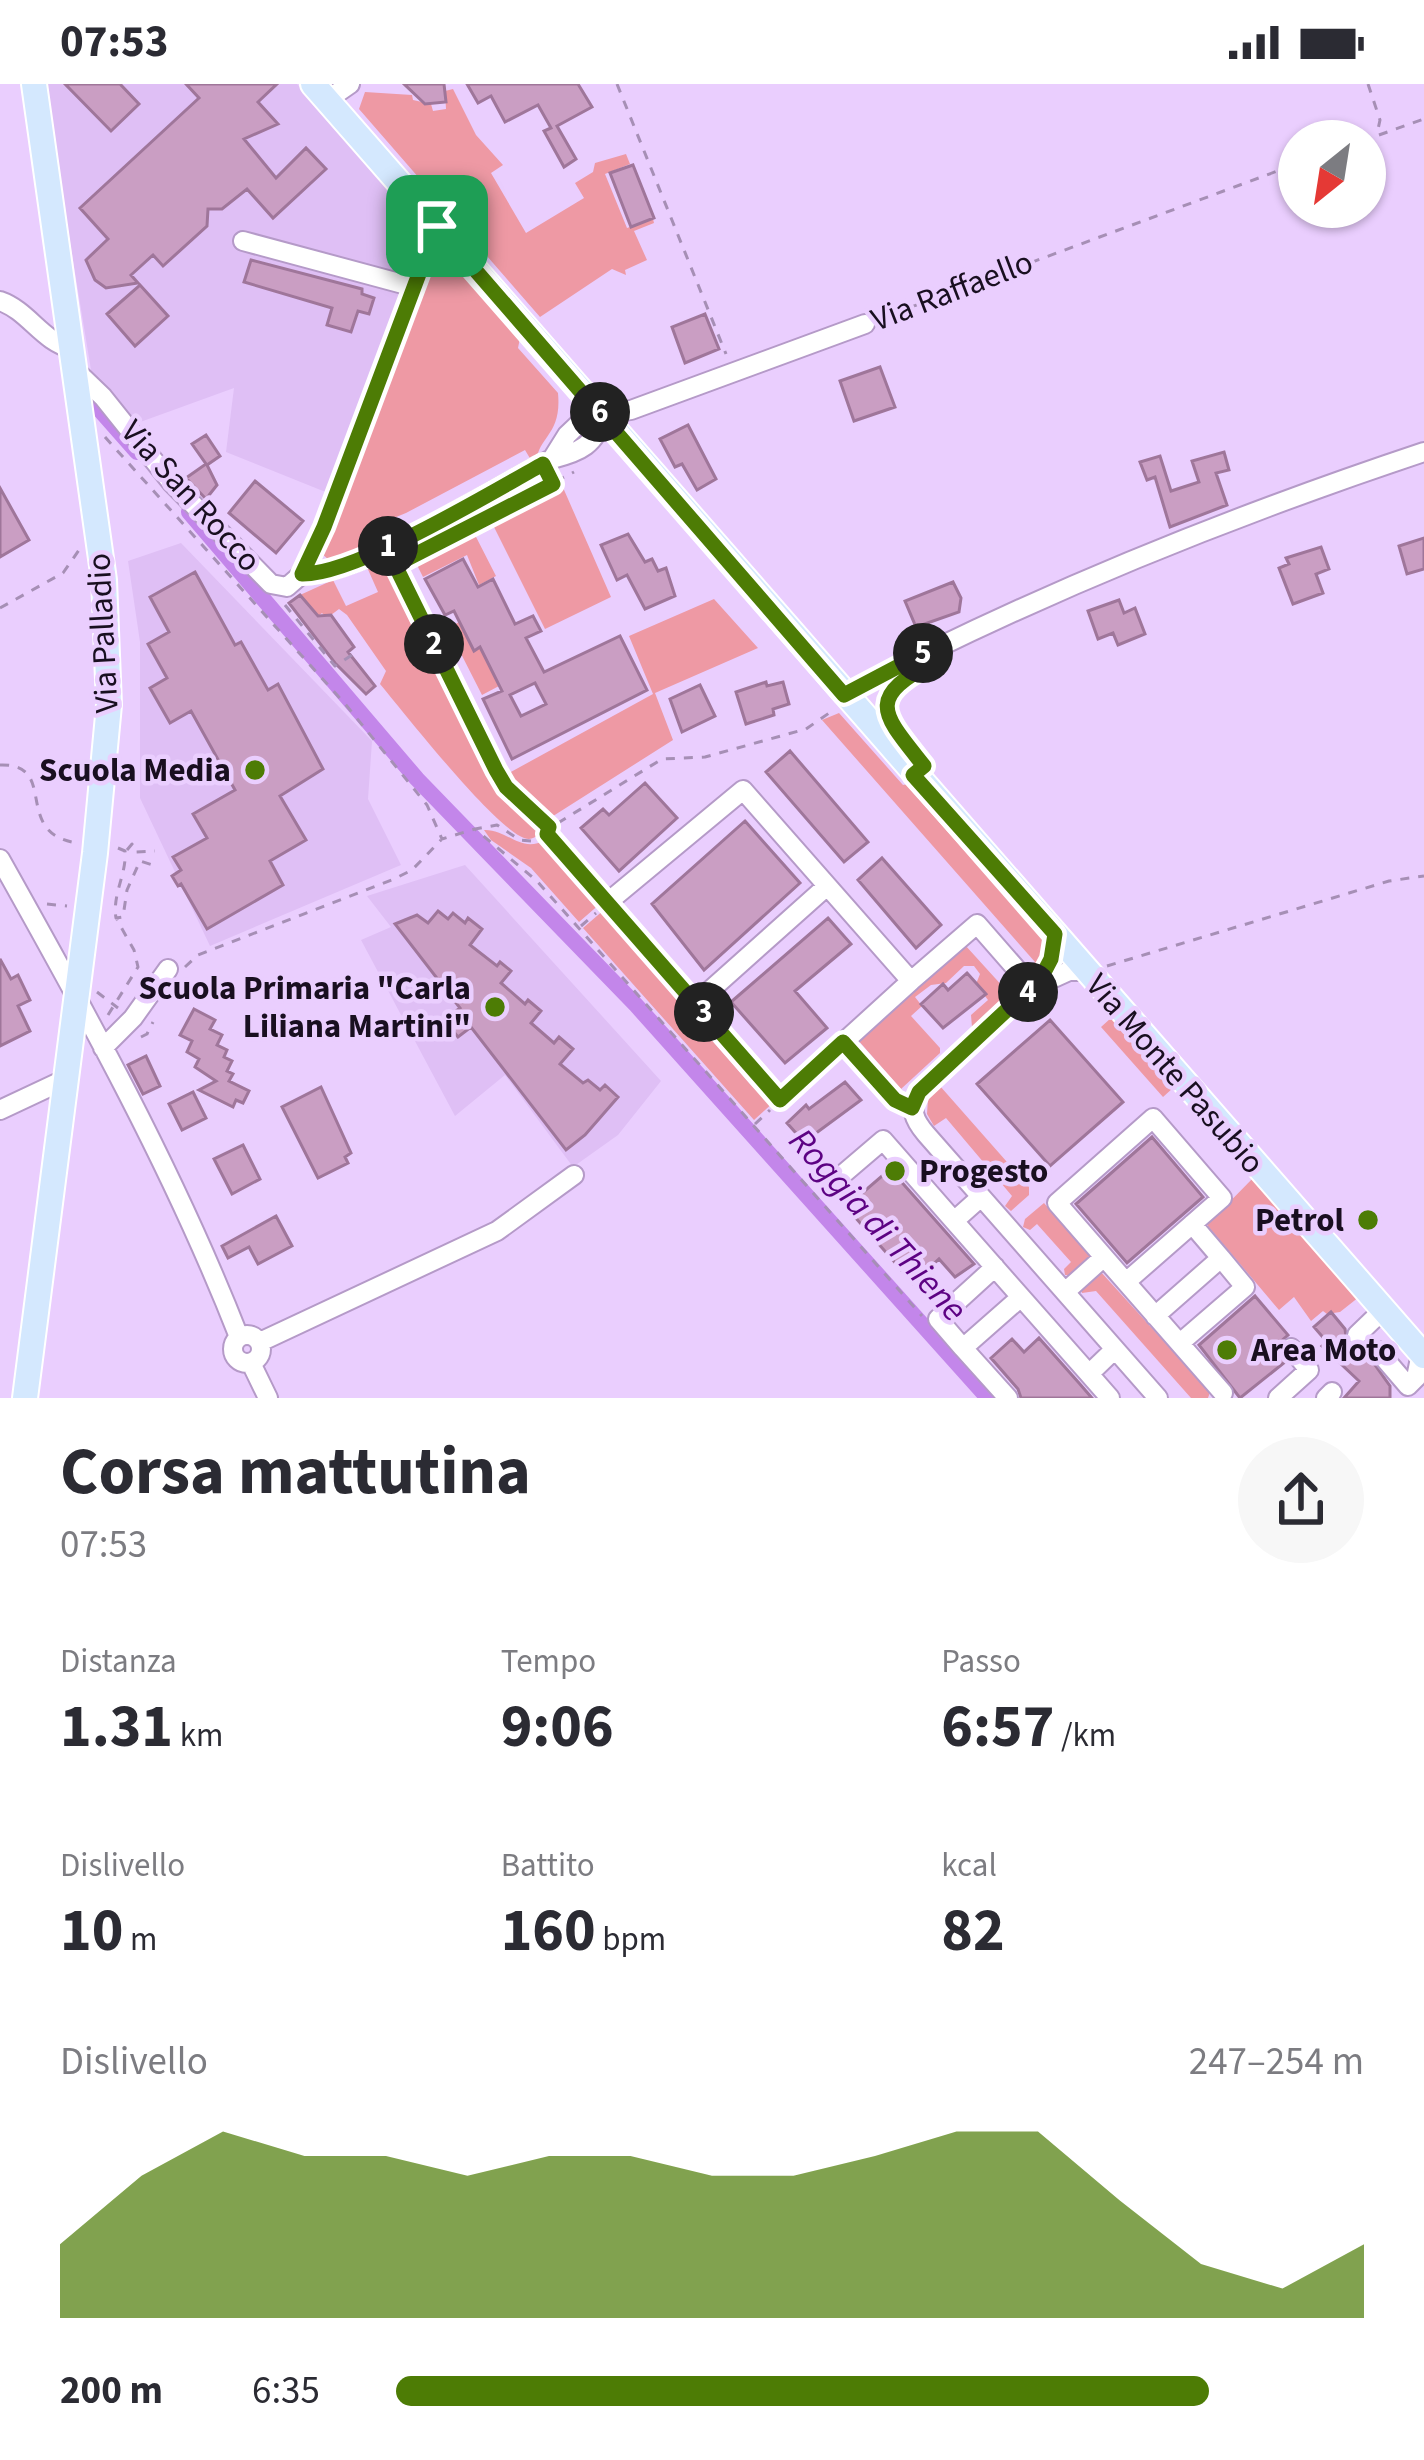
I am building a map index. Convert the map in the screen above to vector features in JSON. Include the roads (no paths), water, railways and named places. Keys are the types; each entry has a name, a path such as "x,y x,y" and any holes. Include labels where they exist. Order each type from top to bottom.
{"main road":[{"name":"Via Palladio","path":"25,1398 109,705 104,580 34,84"},
{"name":"Via Monte Pasubio","path":"320,92 604,416 842,703 1055,934 1423,1354"}],"street":[{"path":"320,92 350,84"},
{"name":"Via San Rocco","path":"0,301 12,305 75,361 198,511 279,586 292,584 302,574 324,527 437,226"},
{"path":"244,242 414,287"},
{"name":"Via Raffaello","path":"568,434 586,418 632,410 865,324"},
{"path":"548,461 568,434 575,400 572,380"},
{"path":"587,447 601,429 604,416"},
{"path":"302,574 324,571 386,547 548,461 587,447 637,455"},
{"path":"842,703 935,647 1351,476 1424,452"},
{"path":"608,902 743,790 911,981"},
{"path":"547,834 780,1100 977,924 1019,972"},
{"path":"0,859 103,1048 172,1187 238,1337"},
{"path":"696,1003 827,886"},
{"path":"1055,934 1051,959 1034,987 919,1092 912,1108 915,1120 1158,1398"},
{"path":"103,1048 173,971"},
{"path":"1034,987 1069,971 1088,971"},
{"path":"843,1042 895,1100 912,1108"},
{"path":"0,1111 66,1079"},
{"path":"1126,1282 1222,1198 1154,1118 1057,1203 1223,1396"},
{"path":"842,1175 883,1140 1110,1398"},
{"path":"260,1342 497,1231 574,1175"},
{"path":"954,1221 981,1197"},
{"path":"1180,1343 1245,1287 1192,1224"},
{"path":"1065,1292 1104,1257"},
{"path":"1155,1316 1221,1258"},
{"path":"995,1268 938,1319 1008,1398"},
{"path":"963,1348 1021,1297"},
{"path":"1357,1335 1383,1310"},
{"path":"251,1363 240,1362 233,1344 238,1337 250,1335 260,1342"},
{"path":"251,1363 260,1354 260,1342"},
{"path":"1278,1398 1309,1370 1291,1348"},
{"path":"1089,1374 1115,1349"},
{"path":"1378,1351 1404,1392 1416,1378 1423,1354"},
{"path":"251,1363 268,1398"}],"waterway":[{"name":"Roggia di Thiene","path":"92,401 137,452"},
{"name":"Roggia di Thiene","path":"189,512 417,779 636,1005 988,1398"}],"place":[{"name":"Scuola Media","path":"255,770"},
{"name":"Scuola Primaria \"Carla Liliana Martini\"","path":"495,1007"},
{"name":"Progesto","path":"895,1171"},
{"name":"Petrol","path":"1368,1220"},
{"name":"Area Moto","path":"1227,1350"}]}
